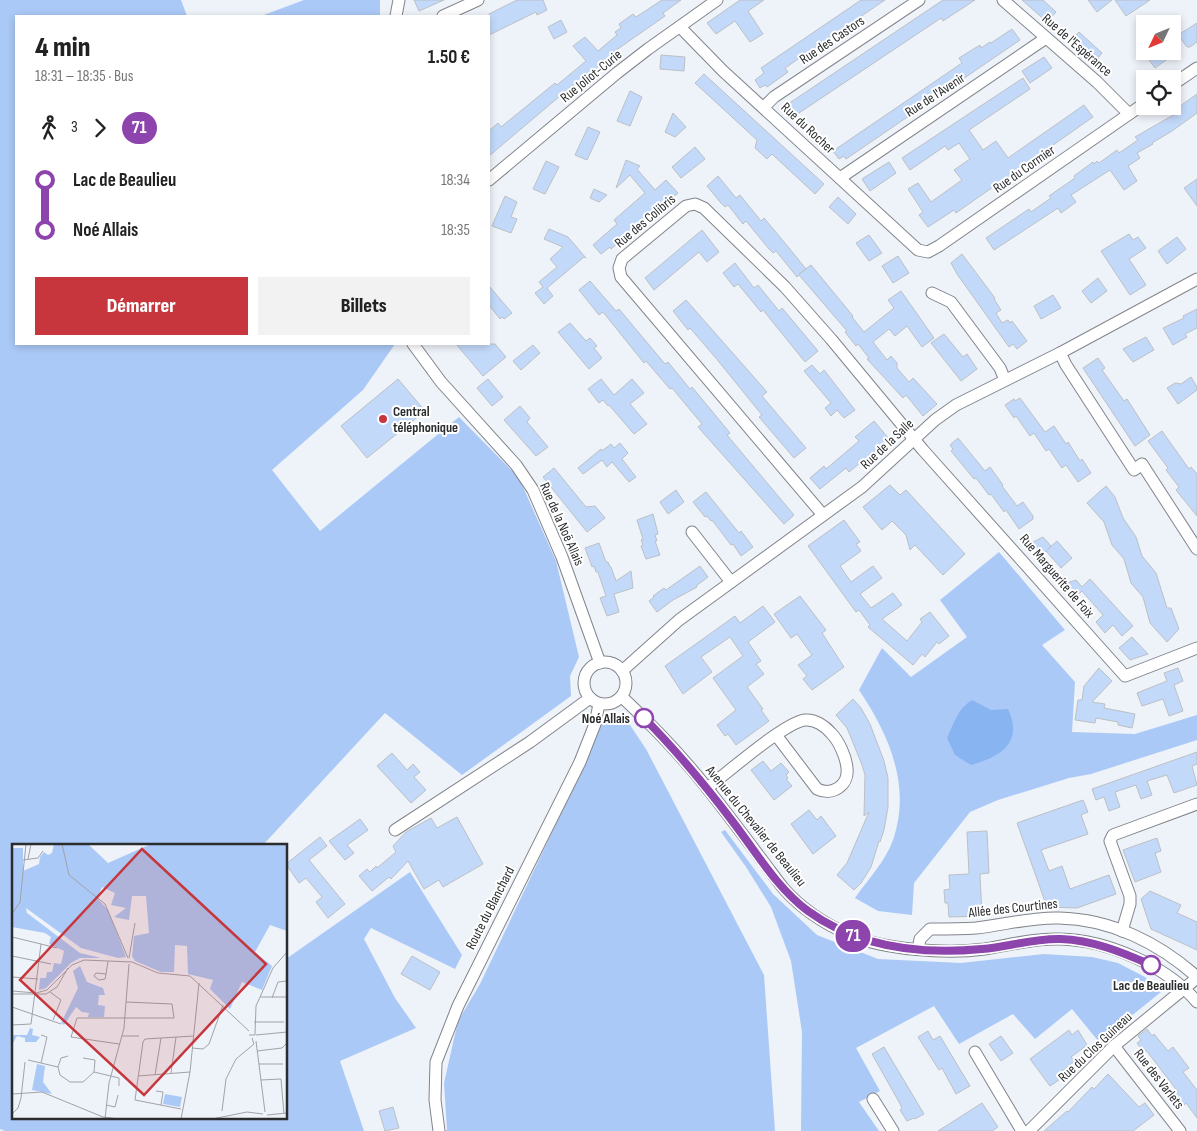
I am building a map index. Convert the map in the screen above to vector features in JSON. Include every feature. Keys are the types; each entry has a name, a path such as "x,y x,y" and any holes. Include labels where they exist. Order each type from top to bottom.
{"street":[{"path":"445,15 478,0"},
{"name":"Rue Joliot-Curie","path":"490,179 648,48 717,0"},
{"name":"Rue des Castors","path":"764,107 774,98 919,0"},
{"name":"Rue de l'Espérance","path":"1003,0 1097,82 1129,114"},
{"name":"Rue du Rocher","path":"680,27 723,71 918,250"},
{"name":"Rue de l'Avenir","path":"840,178 1046,38"},
{"path":"1181,79 1197,68"},
{"name":"Rue du Cormier","path":"918,250 928,252 939,246 1136,109"},
{"name":"Rue des Colibris","path":"823,515 621,277 619,268 622,259 636,247 686,206 695,204 704,208 785,287 914,439"},
{"name":"Rue de la Salle","path":"622,671 679,620 862,487 914,439 956,405 1060,353 1197,278"},
{"path":"932,293 951,302 1000,368 1005,380"},
{"name":"Rue de la Noë Allais","path":"414,345 441,382 516,465 533,490 562,557 600,663"},
{"path":"1060,353 1134,470 1142,464 1197,549"},
{"name":"Rue Marguerite de Foix","path":"914,439 1125,676 1197,648"},
{"path":"692,532 731,582"},
{"path":"395,830 594,701 612,704 622,697 627,684 622,671 612,663 600,663 593,666 584,678 584,685 594,701"},
{"name":"Avenue du Chevalier de Beaulieu","path":"622,697 671,746 707,788 785,891 807,910 829,925 865,940 918,949 982,949 1059,939 1079,941 1122,952 1156,968 1184,988 1197,1002"},
{"name":"Route du Blanchard","path":"439,1131 434,1100 436,1062 458,1006 580,762 595,724 594,701"},
{"path":"707,788 776,735 791,725 805,720 824,726 838,742 847,766 847,776 842,785 834,790 824,792 817,789 776,735"},
{"path":"1122,931 1130,904 1130,896 1110,841 1111,838 1113,835 1197,804"},
{"name":"Allée des Courtines","path":"918,949 920,939 930,929 975,928 1037,919 1060,918 1096,922 1122,931 1160,948 1181,963 1197,978"},
{"name":"Rue du Clos Guineau","path":"1029,1131 1114,1046 1197,978"},
{"name":"Rue des Varlets","path":"1114,1046 1180,1131"},
{"path":"975,1052 1022,1131"},
{"path":"873,1099 893,1131"}],"shaded area":[{"path":"0,0 181,0 187,15 15,15 15,345 394,345 363,390 272,470 320,531 459,417 519,478 556,561 579,657 570,676 571,696 462,775 385,713 264,844 12,844 12,1118 288,1118 288,958 410,872 462,955 455,969 371,928 364,939 395,998 416,1028 340,1061 364,1131 5,1131 0,1129"},
{"path":"304,0 380,0 380,15 264,15"},
{"path":"999,552 1065,630 1042,645 1075,682 1072,732 1135,734 1197,715 1197,740 1091,774 1069,778 998,800 970,812 914,883 912,915 878,911 855,898 887,854 899,817 900,798 894,760 887,741 870,706 859,690 882,648 911,677 967,637 940,600"},
{"path":"972,700 991,710 1008,709 1013,731 1011,740 1000,753 971,765 955,755 947,738 963,707"},
{"path":"618,716 628,722 646,749 764,975 775,1131 444,1131 447,1130 444,1083 458,1021 480,984 587,759 602,718"},
{"path":"725,830 773,894 817,935 878,959 961,963 1044,954 1092,957 1118,963 1145,977 1161,992 1099,1042 1072,1009 1035,1039 1013,1014 959,1044 934,1006 856,1048 880,1091 859,1102 879,1131 801,1131 802,1032 791,961 771,907 721,832"}],"building":[{"path":"414,0 444,0 419,11"},
{"path":"517,0 543,0 547,10 537,15 536,12 490,35 489,14"},
{"path":"662,0 681,0 663,13 665,16 612,53 614,56 595,72 576,87 573,85 490,155 490,130 498,123 501,127 555,83 557,85 586,61 573,46 585,37 598,51 617,35 615,32 621,28 619,24 633,14 636,17"},
{"path":"740,0 764,0 748,11 763,34 750,42 735,21 716,34 707,23"},
{"path":"861,0 885,0 785,68 788,72 767,87 765,85 760,88 755,80 764,73 761,68"},
{"path":"943,0 975,0 943,21 941,18 793,117 785,106"},
{"path":"1022,0 1043,0 1056,12 1047,22"},
{"path":"1088,0 1112,0 1097,12"},
{"path":"1115,0 1150,0 1126,16"},
{"path":"561,20 567,32 554,39 548,27"},
{"path":"1197,23 1197,42 1190,47 1187,47 1181,39 1181,33"},
{"path":"1012,29 1020,40 846,159 844,156 839,159 833,151 962,63 959,58 980,45 981,48 991,43"},
{"path":"1079,32 1102,53 1093,64 1070,42"},
{"path":"661,55 685,57 684,71 660,69"},
{"path":"1044,57 1052,68 1030,83 1022,71"},
{"path":"1149,60 1166,60 1155,68"},
{"path":"704,74 824,184 815,194 772,154 767,159 755,148 757,140 695,83"},
{"path":"1023,78 1030,89 969,130 983,150 996,141 1008,158 1084,105 1093,117 956,213 954,210 928,227 919,215 923,212 908,189 918,183 931,202 962,180 954,170 970,159 959,143 948,150 945,146 910,170 902,158"},
{"path":"630,91 642,97 630,126 617,121"},
{"path":"1197,94 1197,113 1137,153 1140,158 1128,166 1137,181 1124,190 1110,170 1071,195 1076,202 1061,213 1058,208 994,250 986,238 1029,209 1031,212 1051,198 1049,196 1075,178 1074,176 1093,162 1094,164 1097,161 1099,163 1117,150 1119,153 1138,140 1135,137 1173,115 1181,115 1181,105"},
{"path":"673,113 686,127 675,137 665,132"},
{"path":"588,127 600,132 587,160 575,155"},
{"path":"695,147 705,159 681,178 672,167"},
{"path":"626,160 640,166 637,169 655,190 666,180 678,193 611,249 610,247 601,254 593,245 617,224 614,220 645,193 630,175 616,188"},
{"path":"546,161 559,167 545,194 533,189"},
{"path":"889,162 896,173 870,191 862,179"},
{"path":"718,176 736,198 740,195 761,221 764,218 806,269 811,265 864,332 894,308 888,300 901,291 934,338 922,347 907,326 895,336 889,329 873,342 887,360 891,356 897,363 897,368 909,382 913,378 937,404 923,416 906,395 903,398 867,359 869,358 858,344 856,346 845,332 847,331 799,275 797,277 776,251 773,253 769,249 746,221 743,224 728,205 725,207 720,202 707,186"},
{"path":"1197,179 1197,206 1184,188"},
{"path":"594,189 607,195 599,202 590,198"},
{"path":"505,196 517,202 511,217 517,219 511,233 492,226"},
{"path":"838,197 856,214 848,224 829,207"},
{"path":"549,229 568,237 586,258 584,257 547,288 553,296 544,304 535,293 543,287 539,282 557,267 550,259 563,247 544,239"},
{"path":"702,230 719,252 707,262 699,252 654,290 645,278"},
{"path":"1129,234 1133,240 1138,237 1146,248 1129,259 1146,285 1130,295 1101,251"},
{"path":"869,235 882,253 869,261 856,243"},
{"path":"1177,237 1186,249 1167,264 1158,251"},
{"path":"962,254 995,298 1001,310 996,313 1002,323 1008,320 1010,323 1012,321 1027,341 1017,349 1013,344 1009,347 957,274 951,263"},
{"path":"898,256 909,273 893,283 882,266"},
{"path":"735,263 754,288 758,285 779,311 782,308 818,351 805,362 763,310 761,312 738,284 734,287 723,273"},
{"path":"1098,278 1107,291 1091,303 1082,291"},
{"path":"590,281 616,311 619,309 665,364 668,362 690,389 692,387 730,433 727,435 794,515 784,524 698,427 702,424 672,388 670,389 646,361 644,363 603,312 599,315 579,290"},
{"path":"490,287 512,313 504,319 502,317 500,319 490,306"},
{"path":"1053,295 1061,308 1041,319 1034,306"},
{"path":"686,300 767,392 762,396 806,448 794,458 759,417 762,415 715,357 690,328 688,330 673,311"},
{"path":"1197,309 1197,328 1185,334 1187,337 1173,345 1163,328 1184,318 1183,316"},
{"path":"570,323 586,341 590,338 597,346 594,348 602,358 589,369 558,332"},
{"path":"944,334 963,357 967,354 977,369 961,381 931,343"},
{"path":"1146,337 1154,350 1133,362 1123,349"},
{"path":"495,344 506,357 483,376 457,345"},
{"path":"533,345 540,353 521,370 513,361"},
{"path":"1098,358 1105,368 1102,370 1124,401 1127,399 1150,435 1135,446 1083,368"},
{"path":"812,365 820,374 824,370 855,410 844,418 837,410 831,416 825,408 831,403 804,371"},
{"path":"1191,377 1197,390 1178,404 1167,388 1175,383 1181,384"},
{"name":"Central téléphonique","path":"398,379 425,411 367,458 341,426"},
{"path":"488,379 503,397 492,406 477,388"},
{"path":"601,379 614,395 632,379 644,393 630,404 647,424 634,434 609,405 603,400 599,403 588,389"},
{"path":"1020,398 1045,432 1054,426 1066,444 1068,442 1080,461 1082,459 1091,473 1078,482 1066,465 1062,468 1049,449 1046,451 1034,433 1030,436 1016,416 1014,418 1005,405 1014,399 1015,401"},
{"path":"520,406 530,418 527,422 548,447 536,456 504,420"},
{"path":"874,421 889,439 849,472 846,468 820,489 810,478 824,466 826,469 859,441 855,437"},
{"path":"1162,431 1189,469 1191,467 1197,474 1197,516 1176,490 1179,487 1148,441"},
{"path":"958,438 985,471 990,467 1017,506 1023,502 1033,516 1033,519 1019,529 1006,510 1004,512 991,494 989,495 976,478 974,479 951,451 953,449 950,445"},
{"path":"620,443 628,453 622,459 636,477 629,482 612,462 607,467 602,460 583,474 578,468 601,449 602,451 611,444 614,448"},
{"path":"554,468 586,507 595,506 605,518 587,532 543,477"},
{"path":"890,485 900,495 906,490 965,554 943,575 915,545 910,550 906,535 892,521 882,530 863,507"},
{"path":"1106,486 1115,497 1123,518 1136,537 1142,556 1156,573 1167,608 1171,608 1179,629 1167,642 1150,623 1143,597 1131,583 1124,559 1112,545 1104,522 1087,503"},
{"path":"676,490 684,502 668,514 660,502"},
{"path":"706,492 739,533 741,531 753,547 741,556 712,520 707,516 705,517 693,502"},
{"path":"653,514 658,534 655,535 657,541 655,541 660,555 646,559 641,546 643,545 641,540 643,539 637,520"},
{"path":"844,520 860,542 856,544 861,551 840,566 851,582 873,566 882,578 860,594 871,608 893,593 902,605 882,619 907,641 922,622 920,619 930,612 949,636 939,644 937,642 925,657 922,654 913,665 868,627 870,625 859,610 856,612 808,546"},
{"path":"1043,537 1051,546 1047,550 1057,541 1072,558 1061,568 1046,551 1039,557 1027,545"},
{"path":"599,543 616,581 631,571 633,588 614,594 619,612 607,616 600,598 606,596 598,572 596,572 594,566 592,567 585,548"},
{"path":"700,566 708,577 697,587 673,600 657,612 649,601 653,596 664,588 666,590"},
{"path":"1090,579 1133,626 1122,636 1113,625 1105,633 1096,622 1103,615 1082,591 1075,597 1064,584 1076,580 1082,587"},
{"path":"800,596 826,630 822,633 844,667 812,690 803,679 807,676 798,665 812,655 797,634 791,638 774,614"},
{"path":"763,606 775,622 748,642 761,661 756,664 764,674 747,687 769,721 736,745 728,734 725,736 717,725 736,710 713,678 743,656 730,637 701,657 712,672 683,694 665,666 735,616 740,623"},
{"path":"1132,637 1148,654 1130,660 1119,648"},
{"path":"1099,668 1112,681 1092,702 1105,704 1104,708 1135,714 1132,728 1118,725 1118,722 1096,718 1095,723 1075,720 1078,700 1082,700 1084,686"},
{"path":"1178,668 1183,681 1174,685 1183,711 1169,716 1163,699 1142,706 1137,693 1167,681 1164,673"},
{"path":"853,699 861,708 870,724 884,761 888,778 888,807 884,830 871,867 854,890 837,875 847,863 869,812 864,816 865,775 862,765 847,728 836,715"},
{"path":"1197,752 1197,764 1192,766 1197,785 1174,793 1167,775 1147,781 1152,795 1141,799 1136,785 1115,792 1120,807 1109,811 1104,797 1096,800 1092,789"},
{"path":"392,753 407,770 413,764 420,772 414,777 426,790 411,803 377,766"},
{"path":"763,761 771,771 781,763 789,772 786,775 788,778 786,779 792,786 774,800 751,770"},
{"path":"1083,800 1088,812 1081,815 1088,834 1041,850 1049,871 1062,866 1070,889 1109,875 1116,894 1077,908 1047,907 1017,823"},
{"path":"809,810 817,820 821,816 836,836 813,854 791,824"},
{"path":"457,817 483,864 443,887 439,880 424,889 408,861 391,879 389,877 372,891 359,876 367,869 370,872 376,866 377,868 396,852 393,846 406,832 431,818 437,828"},
{"path":"360,819 368,830 347,845 354,853 345,860 329,841"},
{"path":"987,831 989,873 980,874 982,916 949,917 948,903 945,903 944,890 950,889 949,875 969,874 967,832"},
{"path":"320,837 327,846 309,860 345,904 328,918 316,902 322,897 306,878 299,883 288,867 288,862"},
{"path":"1157,838 1161,851 1155,853 1161,872 1135,882 1123,850"},
{"path":"1150,891 1181,905 1177,913 1197,922 1197,950 1151,929 1141,899"},
{"path":"412,956 440,972 430,990 401,974"},
{"path":"1147,1029 1152,1036 1154,1034 1168,1051 1173,1047 1189,1068 1183,1072 1197,1090 1197,1118 1186,1103 1182,1107 1173,1096 1178,1092 1146,1050 1144,1053 1137,1043 1141,1040 1138,1036"},
{"path":"1069,1030 1072,1035 1078,1030 1087,1045 1071,1057 1075,1061 1056,1076 1059,1080 1050,1086 1030,1059"},
{"path":"928,1031 933,1040 940,1036 970,1086 956,1094 942,1068 939,1070 918,1037"},
{"path":"1001,1036 1013,1053 1001,1061 989,1044"},
{"path":"884,1047 924,1114 915,1119 907,1121 900,1110 902,1108 899,1102 872,1054"},
{"path":"1108,1074 1139,1107 1145,1103 1154,1115 1133,1131 1044,1131 1068,1112 1092,1087 1094,1089"},
{"path":"982,1103 998,1127 992,1131 938,1131"},
{"path":"393,1107 399,1128 385,1131 379,1111"}],"bus line":[{"name":"71","path":"644,718 707,788 785,891 807,910 829,925 873,943 914,949 982,949 1059,939 1079,941 1122,952 1151,965"}],"place":[{"name":"Central téléphonique","path":"383,419"},
{"name":"Noé Allais","path":"644,718"},
{"name":"Lac de Beaulieu","path":"1151,965"}]}
